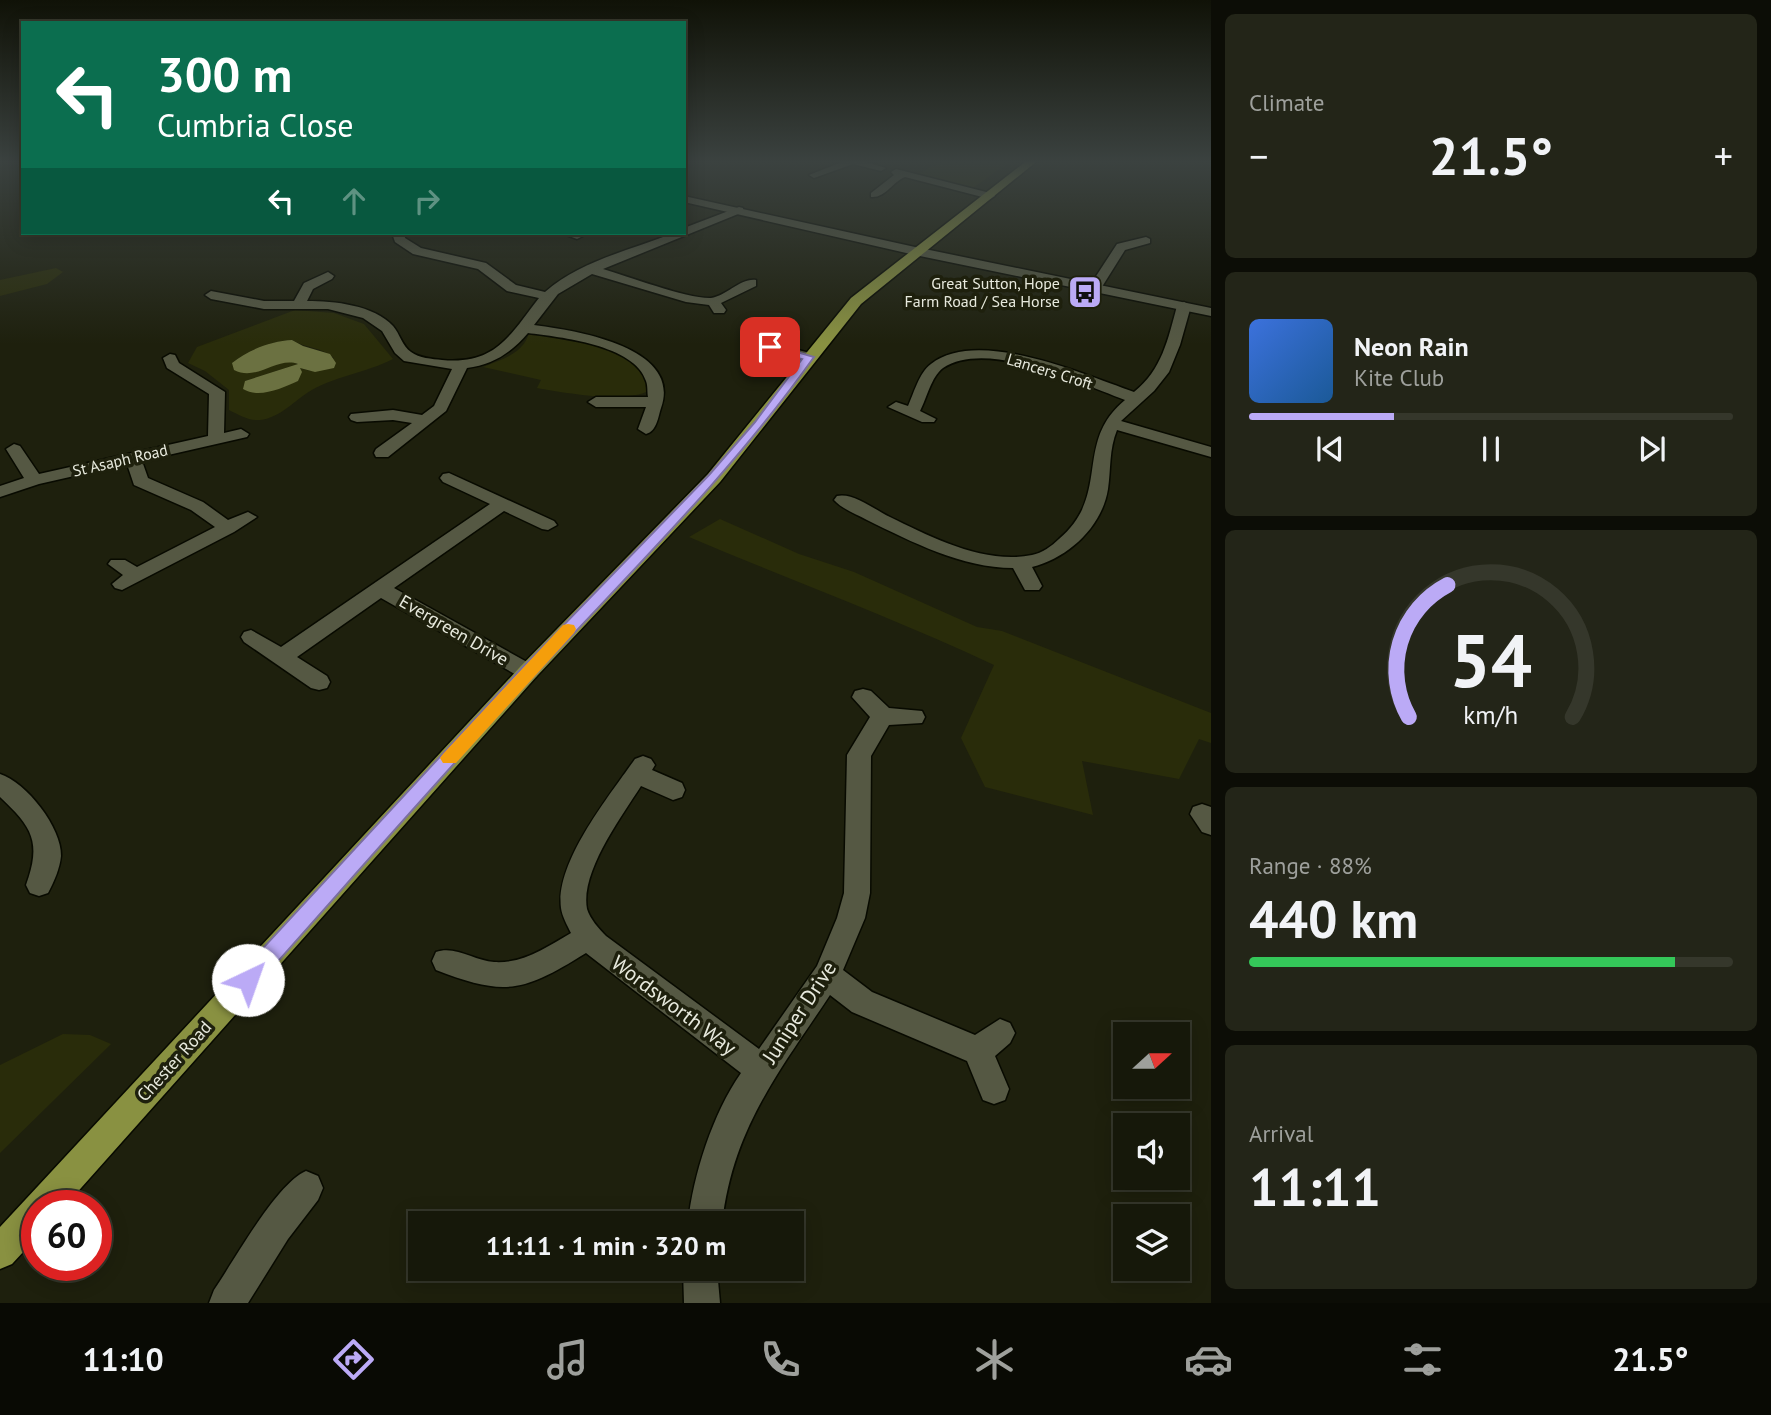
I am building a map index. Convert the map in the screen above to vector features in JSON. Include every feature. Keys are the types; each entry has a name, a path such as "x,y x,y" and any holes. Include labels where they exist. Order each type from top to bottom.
{"main road":[{"name":"Chester Road","path":"57,1190 528,672 714,478 856,301 953,223"},
{"path":"0,1252 21,1229"}],"street":[{"path":"686,231 705,223"},
{"path":"794,223 915,251 1211,312"},
{"path":"398,235 399,240 416,251 482,266 512,288 546,296"},
{"path":"211,295 241,302 328,305 368,315 387,328 400,350 409,358 460,367 484,360 512,345 546,296 572,279 676,235"},
{"path":"1095,287 1121,247 1146,241"},
{"path":"592,270 717,306 752,283"},
{"path":"300,305 304,291 318,277"},
{"path":"843,500 881,520 964,554 1001,561 1032,561 1052,554 1086,522 1096,503 1105,438 1122,407 1154,382 1168,360 1184,306"},
{"path":"524,328 585,336 634,358 649,368 658,390 655,413 646,429"},
{"path":"755,364 783,333"},
{"path":"770,347 809,357"},
{"name":"Lancers Croft","path":"928,419 904,410 922,398 933,368 950,359 974,354 1019,360 1135,398"},
{"path":"155,369 171,361 217,392 216,439"},
{"path":"382,453 441,408 460,367"},
{"path":"596,402 656,402"},
{"path":"356,417 393,415 426,420"},
{"path":"1114,424 1211,452"},
{"name":"St Asaph Road","path":"0,492 34,480 241,433"},
{"path":"14,449 34,480"},
{"path":"133,457 140,481 197,506 228,528"},
{"path":"449,478 548,525"},
{"name":"Evergreen Drive","path":"282,657 503,503"},
{"path":"881,520 897,510"},
{"path":"118,564 130,580 248,517"},
{"path":"1018,561 1032,586"},
{"name":"Evergreen Drive","path":"380,589 528,672"},
{"path":"251,637 319,682"},
{"name":"Juniper Drive","path":"706,1211 723,1144 748,1089 827,975 851,918 858,893 859,755 873,706 914,717"},
{"name":"Wordsworth Way","path":"673,790 640,770 584,858 574,907 589,937 619,964 762,1070"},
{"path":"0,783 33,816 41,831 48,854 39,885"},
{"path":"446,961 496,975 517,972 548,960 589,937"},
{"path":"827,975 862,1002 989,1042 994,1089"},
{"path":"228,1303 276,1227 306,1188"},
{"path":"701,1281 702,1303"}],"shaded area":[{"path":"56,268 63,272 47,284 0,296 0,280"},
{"path":"295,310 334,313 364,324 393,359 328,382 279,413 267,419 256,420 229,410 229,390 205,371 188,363 197,347","holes":["292,340 334,358 310,371 300,368 298,381 267,392 245,381 298,364 288,361 232,363 268,344"]},
{"path":"529,333 600,345 631,362 642,374 650,390 640,394 612,397 563,392 537,388 541,380 483,367 517,351"},
{"path":"292,340 330,354 336,363 334,368 315,372 300,368 302,372 298,381 263,393 243,389 245,381 298,364 282,363 251,373 242,373 234,370 232,363 260,347"},
{"path":"720,519 799,554 854,572 977,627 1002,631 1211,713 1211,743 1199,739 1179,779 1082,761 1093,815 985,787 961,738 994,665 689,537"},
{"path":"63,1034 90,1035 111,1044 0,1153 0,1065"}],"slow traffic":[{"path":"449,758 568,629"}],"place":[{"name":"Great Sutton, Hope Farm Road / Sea Horse","path":"1085,292"}],"route":[{"path":"248,980 528,672 714,478 759,424 809,357 770,347"}]}
